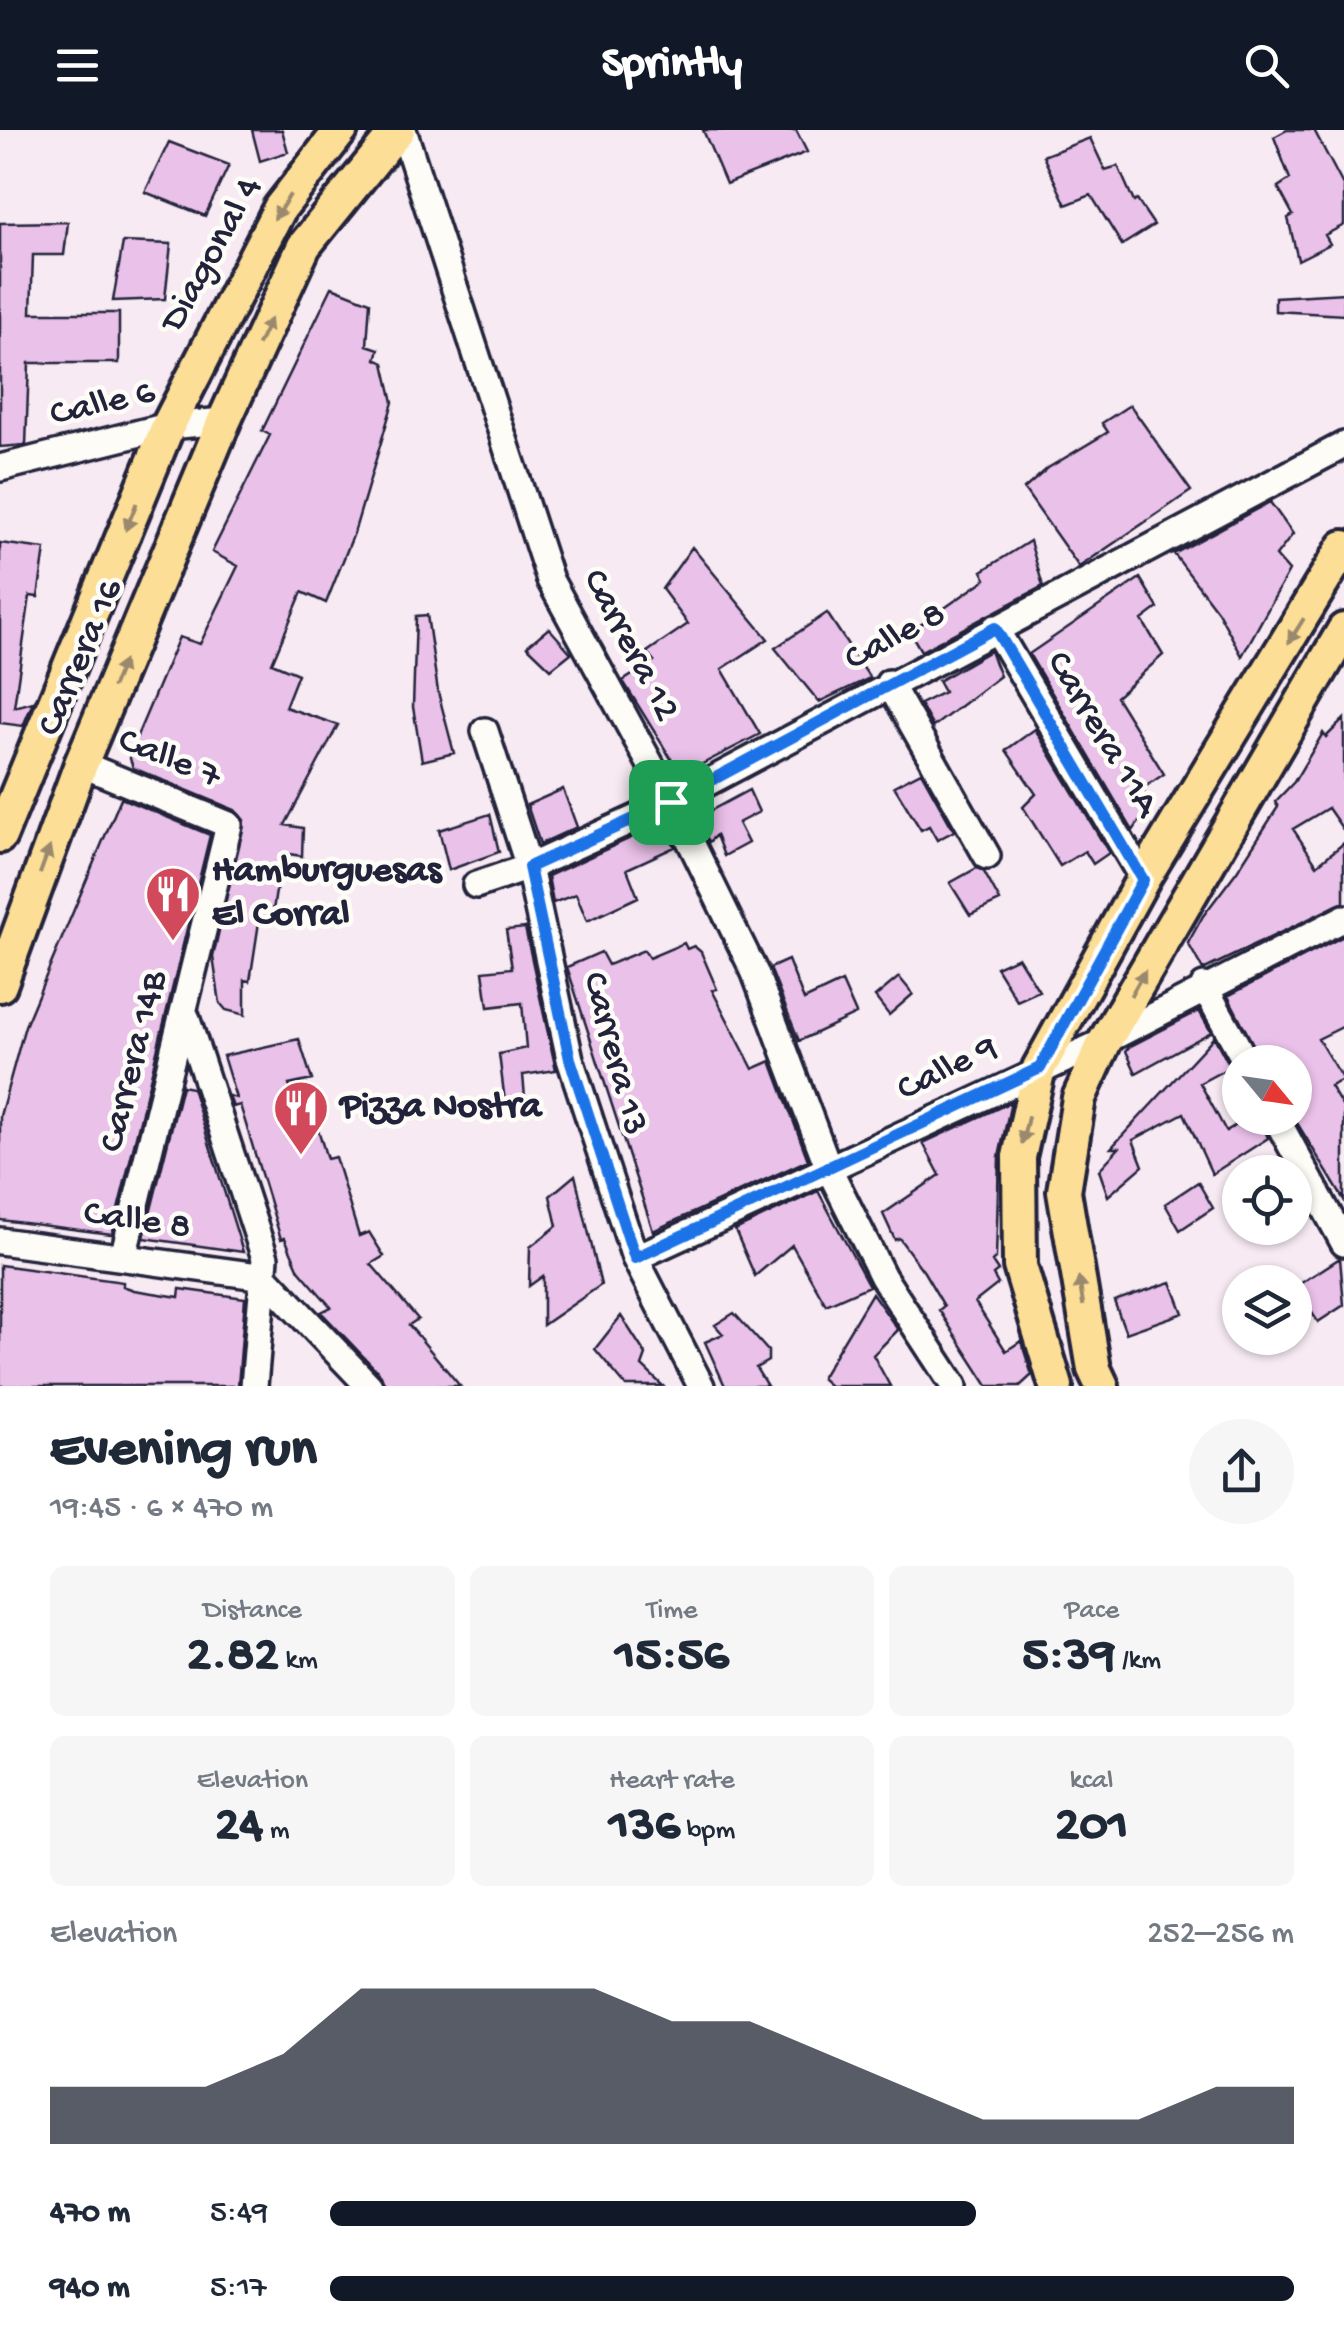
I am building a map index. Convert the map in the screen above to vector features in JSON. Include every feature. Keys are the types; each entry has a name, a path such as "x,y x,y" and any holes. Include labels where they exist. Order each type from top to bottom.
{"main road":[{"name":"Diagonal 4","path":"168,426 280,208 341,130"},
{"name":"Diagonal 4","path":"224,420 304,246 401,130"},
{"name":"Carrera 16","path":"0,985 80,764 224,420"},
{"name":"Carrera 16","path":"0,836 168,426"},
{"path":"1056,1386 1020,1266 1020,1157 1040,1068 1143,880 1344,547"},
{"path":"1102,1386 1094,1369 1064,1192 1079,1098 1104,1041 1344,630"}],"street":[{"name":"Carrera 12","path":"401,130 550,580 671,802 755,973 829,1169 883,1278 954,1386"},
{"name":"Calle 6","path":"0,468 168,426 224,420"},
{"name":"Calle 8","path":"476,885 529,867 671,802 1344,445"},
{"name":"Carrera 11A","path":"995,628 1143,880"},
{"path":"889,683 987,856"},
{"name":"Carrera 13","path":"485,731 529,867 570,1059 635,1258 700,1386"},
{"name":"Calle 7","path":"80,764 230,825"},
{"name":"Carrera 14B","path":"123,1258 186,1017 230,825"},
{"name":"Calle 9","path":"635,1258 1104,1041 1204,986 1344,918"},
{"path":"1204,986 1237,1045"},
{"path":"186,1017 264,1258 254,1386"},
{"path":"1285,1135 1344,1243"},
{"name":"Calle 8","path":"0,1241 265,1277"},
{"path":"265,1277 370,1386"}],"building":[{"path":"252,130 282,130 288,152 260,161"},
{"path":"703,130 796,130 807,152 726,184"},
{"path":"1287,130 1314,130 1344,187 1344,225 1325,235 1330,244 1298,260 1288,218 1293,215 1278,187 1290,179 1274,137"},
{"path":"1090,138 1105,170 1118,166 1134,202 1137,200 1154,225 1122,245 1091,195 1066,205 1043,156"},
{"path":"169,142 229,165 205,216 145,192"},
{"path":"68,222 64,255 33,255 31,313 119,313 119,363 29,363 26,445 0,447 0,223"},
{"path":"123,242 171,244 165,299 113,301"},
{"path":"332,287 370,302 367,345 379,349 376,359 384,363 393,402 354,533 326,603 302,592 272,663 298,674 285,707 338,725 285,825 303,828 302,856 282,853 271,923 259,922 250,981 245,980 245,1015 226,1010 220,1003 213,957 244,820 235,810 133,768 129,755 179,637 200,644 238,566 212,552 270,435 262,431"},
{"path":"1344,293 1344,315 1275,311 1275,297"},
{"path":"1130,405 1191,491 1079,567 1024,489 1048,468 1108,432 1102,423"},
{"path":"1270,502 1293,534 1276,556 1289,571 1242,656 1218,612 1174,554"},
{"path":"1030,541 1043,586 921,651 910,632 986,579 982,571"},
{"path":"0,543 45,549 38,597 30,596 14,707 33,702 23,726 0,723"},
{"path":"692,547 768,639 722,669 760,734 681,775 623,681 654,661 647,652 688,624 662,589"},
{"path":"1140,578 1158,608 1142,620 1163,655 1116,697 1164,774 1142,789 1151,804 1133,831 1029,654"},
{"path":"827,613 870,678 819,702 775,648"},
{"path":"427,615 438,692 454,753 422,761 413,707 416,616"},
{"path":"549,628 571,653 551,669 527,646"},
{"path":"990,651 1000,676 933,727 920,704 944,692 938,681"},
{"path":"1344,719 1344,831 1328,808 1293,829 1317,865 1344,843 1344,902 1203,970 1188,943 1203,916 1237,871 1278,807 1275,802 1294,782 1323,733 1326,737"},
{"path":"1035,729 1109,853 1093,864 1085,851 1060,866 1023,807 1036,794 1006,750"},
{"path":"921,772 954,831 937,840 929,826 921,830 894,786"},
{"path":"563,789 577,827 540,844 527,805"},
{"path":"749,790 759,812 738,823 748,843 724,856 716,835 709,842 697,818"},
{"path":"121,798 210,835 112,1234 0,1220 0,1116 25,1026"},
{"path":"490,814 499,852 449,870 439,830"},
{"path":"663,823 675,847 627,869 638,897 587,921 576,894 553,903 548,876"},
{"path":"977,868 984,872 1000,901 970,915 950,883"},
{"path":"525,928 556,1070 523,1075 525,1097 505,1102 499,1054 526,1048 522,1003 488,1007 483,971 512,968 506,930"},
{"path":"1344,936 1344,1026 1318,1039 1343,1080 1330,1086 1344,1109 1344,1200 1304,1135 1312,1135 1312,1045 1253,1045 1228,996"},
{"path":"684,943 687,949 694,946 701,952 717,989 712,990 753,1069 771,1061 808,1160 653,1231 567,967 601,952 608,965 644,950 649,958"},
{"path":"1018,957 1039,991 1017,1001 996,967"},
{"path":"788,960 804,1000 842,982 856,1014 799,1041 770,968"},
{"path":"899,977 913,994 889,1015 875,997"},
{"path":"1199,1011 1211,1032 1136,1073 1126,1051 1129,1047"},
{"path":"1214,1037 1222,1052 1222,1071 1200,1083 1222,1124 1222,1135 1268,1138 1242,1155 1222,1155 1222,1168 1212,1174 1184,1113 1133,1140 1143,1166 1108,1196 1099,1170 1119,1148 1111,1148"},
{"path":"299,1039 312,1080 289,1085 306,1132 318,1129 327,1159 335,1157 359,1236 369,1232 384,1256 371,1264 418,1319 409,1325 460,1386 385,1386 381,1375 321,1312 331,1307 299,1270 285,1238 281,1239 240,1105 233,1107 229,1096 236,1098 223,1056"},
{"path":"182,1086 192,1088 243,1252 144,1238"},
{"path":"1011,1102 999,1157 996,1258 992,1262 998,1271 993,1275 998,1284 975,1302 1006,1351 1021,1341 1032,1375 1020,1386 988,1386 939,1310 944,1306 924,1272 899,1238 895,1240 883,1214 940,1175 923,1143"},
{"path":"575,1175 601,1285 543,1325 543,1276 529,1286 530,1247 557,1226 550,1196"},
{"path":"1198,1182 1213,1208 1180,1230 1165,1204"},
{"path":"818,1191 869,1286 826,1305 792,1245 755,1276 735,1230"},
{"path":"1340,1258 1344,1305 1318,1322 1312,1313 1312,1276"},
{"path":"0,1265 123,1282 123,1286 134,1290 179,1297 180,1289 245,1298 238,1386 0,1386"},
{"path":"1171,1282 1183,1313 1126,1333 1114,1301"},
{"path":"872,1293 898,1330 873,1355 890,1386 830,1386 821,1378"},
{"path":"734,1313 768,1351 768,1361 756,1368 767,1386 725,1386 705,1342 723,1334 715,1325"},
{"path":"621,1316 646,1355 642,1366 663,1386 626,1386 595,1349"}],"place":[{"name":"Hamburguesas El Corral","path":"173,943"},
{"name":"Pizza Nostra","path":"301,1157"}],"route":[{"path":"995,628 1143,880 1040,1068 635,1258 570,1059 529,867 671,802 995,628"}]}
